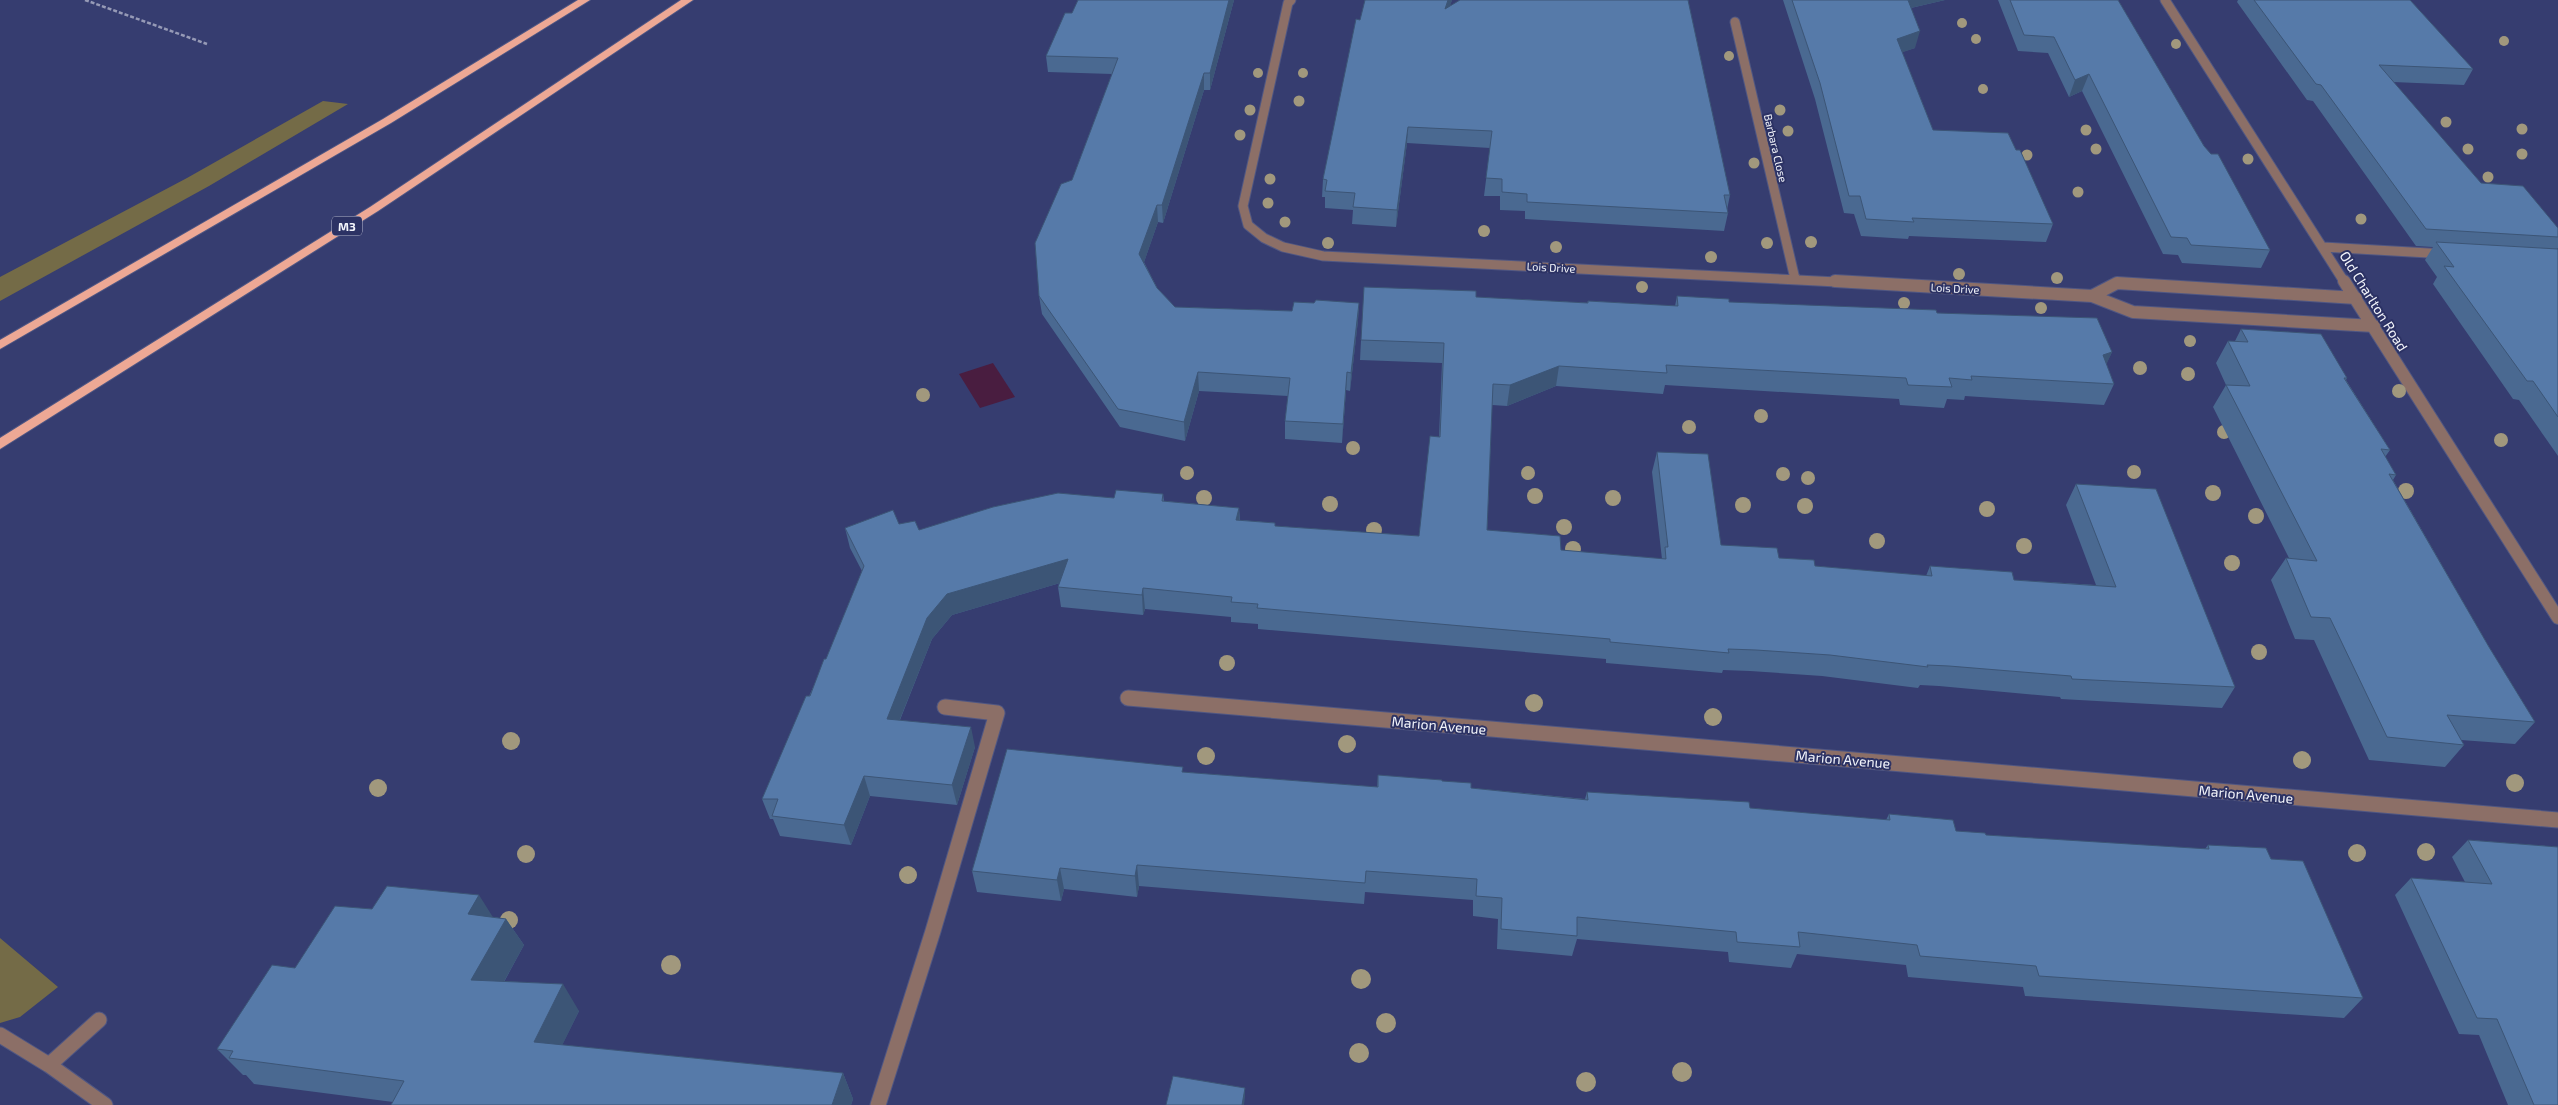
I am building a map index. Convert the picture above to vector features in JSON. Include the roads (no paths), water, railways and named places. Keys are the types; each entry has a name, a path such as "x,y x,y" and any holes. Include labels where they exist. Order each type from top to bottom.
{"highway":[{"path":"0,345 387,121 585,0"},
{"name":"M3","path":"0,444 374,209 688,0"}],"street":[{"name":"Lois Drive","path":"1291,0 1288,3 1243,206 1248,224 1265,238 1289,249 1323,256 1795,279 2092,296 2133,312 2374,326"},
{"name":"Old Charlton Road","path":"2165,0 2558,618"},
{"name":"Barbara Close","path":"1735,22 1795,279"},
{"path":"2323,247 2460,255"},
{"path":"2092,296 2117,283 2356,298"},
{"name":"Marion Avenue","path":"1128,698 2558,820"},
{"path":"878,1105 934,931 998,713 945,707"},
{"path":"49,1065 99,1020"},
{"path":"0,1035 49,1065 105,1105"}]}
